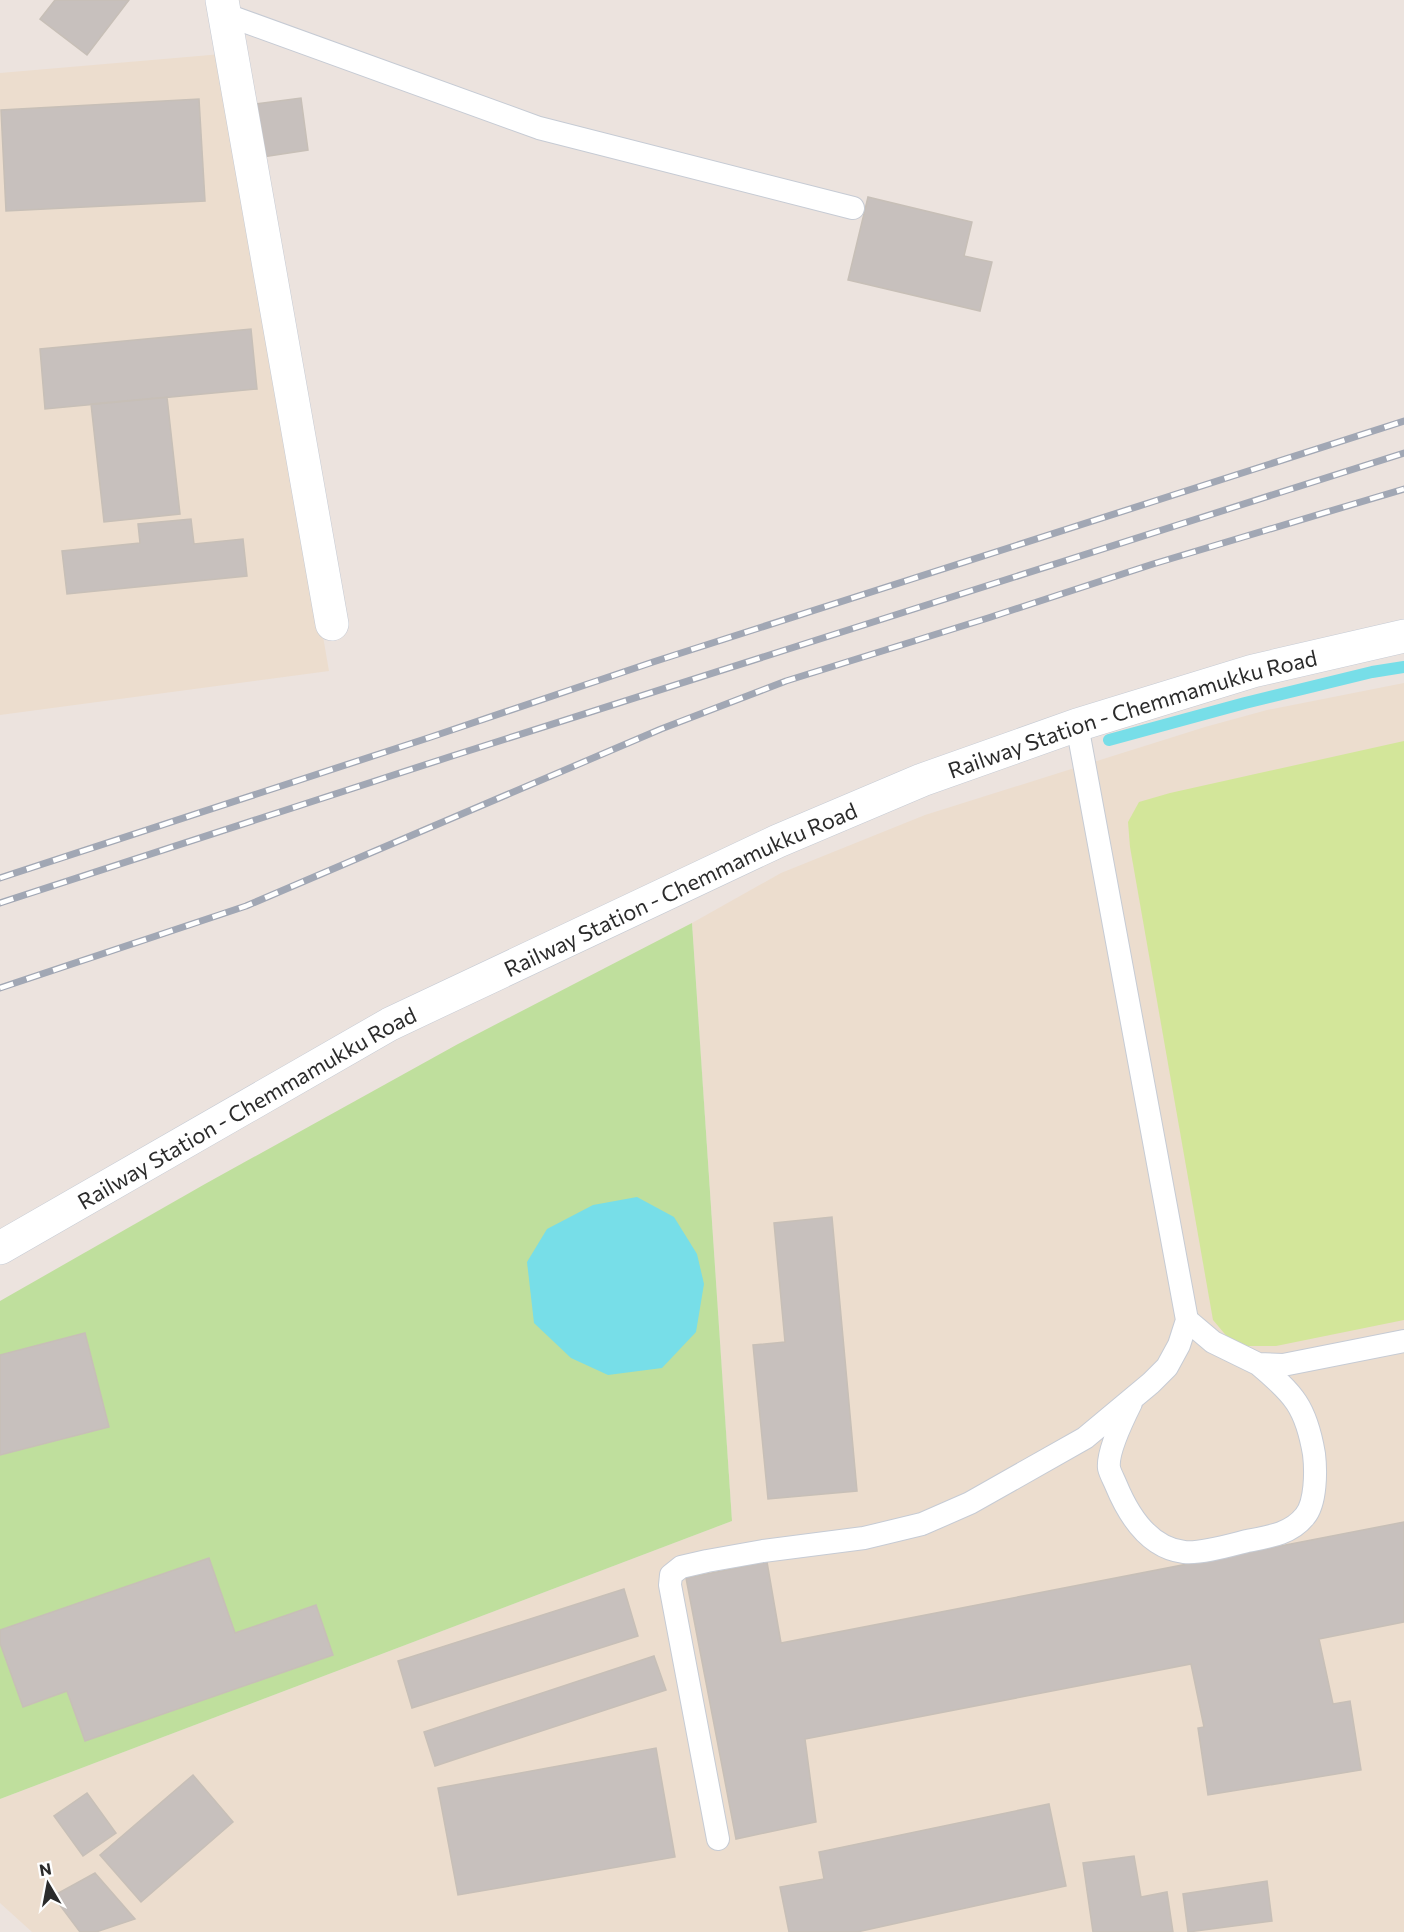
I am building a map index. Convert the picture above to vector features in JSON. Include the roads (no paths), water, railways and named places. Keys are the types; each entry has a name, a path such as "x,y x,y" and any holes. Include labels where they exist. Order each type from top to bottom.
{"main road":[{"path":"223,7 332,624"},
{"name":"Railway Station - Chemmamukku Road","path":"0,1248 390,1024 778,841 922,780 1077,725 1253,671 1404,636"}],"lane":[{"path":"223,7 539,128 852,208"},
{"path":"718,1839 670,1584 671,1575 681,1567 707,1561 864,1538 922,1524 999,1488 1085,1438 1151,1383 1167,1367 1179,1345 1187,1320 1077,725"},
{"path":"1135,1395 1116,1438 1109,1467 1122,1499 1142,1530 1160,1544 1185,1552 1213,1549 1281,1534 1305,1516 1314,1492 1315,1465 1311,1436 1301,1407 1287,1388 1258,1364 1213,1342 1187,1320"},
{"path":"1258,1364 1283,1365 1404,1341"}],"water":[{"path":"637,1197 674,1217 697,1254 704,1284 696,1332 662,1368 608,1375 571,1358 534,1323 527,1262 547,1229 593,1205"}],"waterway":[{"path":"1109,740 1245,703 1372,672 1404,667"}],"railway":[{"path":"0,878 653,662 1404,421"},
{"path":"0,903 449,757 1404,453"},
{"path":"0,988 246,906 661,729 786,681 1153,564 1404,489"}]}
